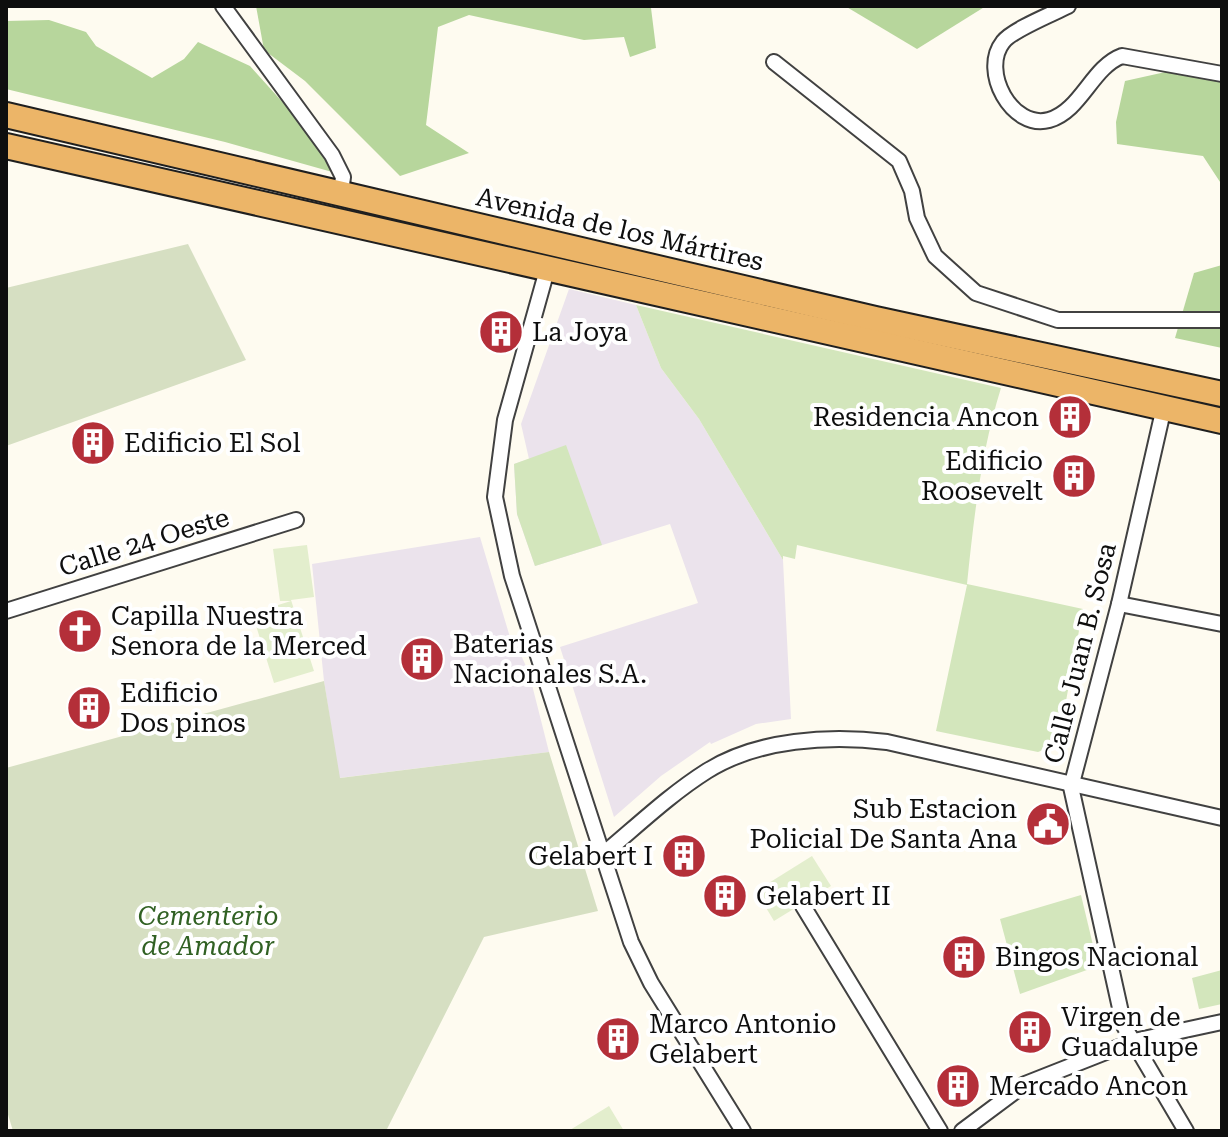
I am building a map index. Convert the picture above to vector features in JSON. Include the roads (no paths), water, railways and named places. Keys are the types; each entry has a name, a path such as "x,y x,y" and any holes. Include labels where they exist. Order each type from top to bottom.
{"highway":[{"name":"Avenida de los Mártires","path":"6,115 875,319 1222,394"},
{"path":"6,146 1222,421"}],"street":[{"path":"223,6 332,155 343,177 341,192"},
{"path":"1068,6 1003,41 997,55 996,74 1002,94 1014,112 1031,120 1048,121 1065,112 1111,60 1122,56 1222,74"},
{"path":"774,62 899,161 912,191 917,218 935,256 976,293 1058,320 1222,320"},
{"path":"547,270 505,420 495,497 512,576 631,942 651,983 743,1131"},
{"name":"Calle Juan B. Sosa","path":"1164,407 1119,604 1071,787 1124,1026 1186,1131"},
{"name":"Calle 24 Oeste","path":"6,611 296,520"},
{"path":"1119,604 1222,624"},
{"path":"601,856 709,769 753,751 808,741 852,738 887,742 1071,787 1222,818"},
{"path":"803,906 940,1131"},
{"path":"962,1131 1025,1084 1134,1041 1222,1022"}],"place":[{"name":"La Joya","path":"501,332"},
{"name":"Residencia Ancon","path":"1070,417"},
{"name":"Edificio El Sol","path":"93,443"},
{"name":"Edificio Roosevelt","path":"1074,476"},
{"name":"Capilla Nuestra Senora de la Merced","path":"80,631"},
{"name":"Baterias Nacionales S.A.","path":"422,659"},
{"name":"Edificio Dos pinos","path":"89,708"},
{"name":"Sub Estacion Policial De Santa Ana","path":"1048,824"},
{"name":"Gelabert I","path":"684,856"},
{"name":"Gelabert II","path":"725,896"},
{"name":"Bingos Nacional","path":"964,957"},
{"name":"Virgen de Guadalupe","path":"1030,1032"},
{"name":"Marco Antonio Gelabert","path":"618,1039"},
{"name":"Mercado Ancon","path":"958,1086"}],"park label":[{"name":"Cementerio de Amador","path":"208,931"}]}
